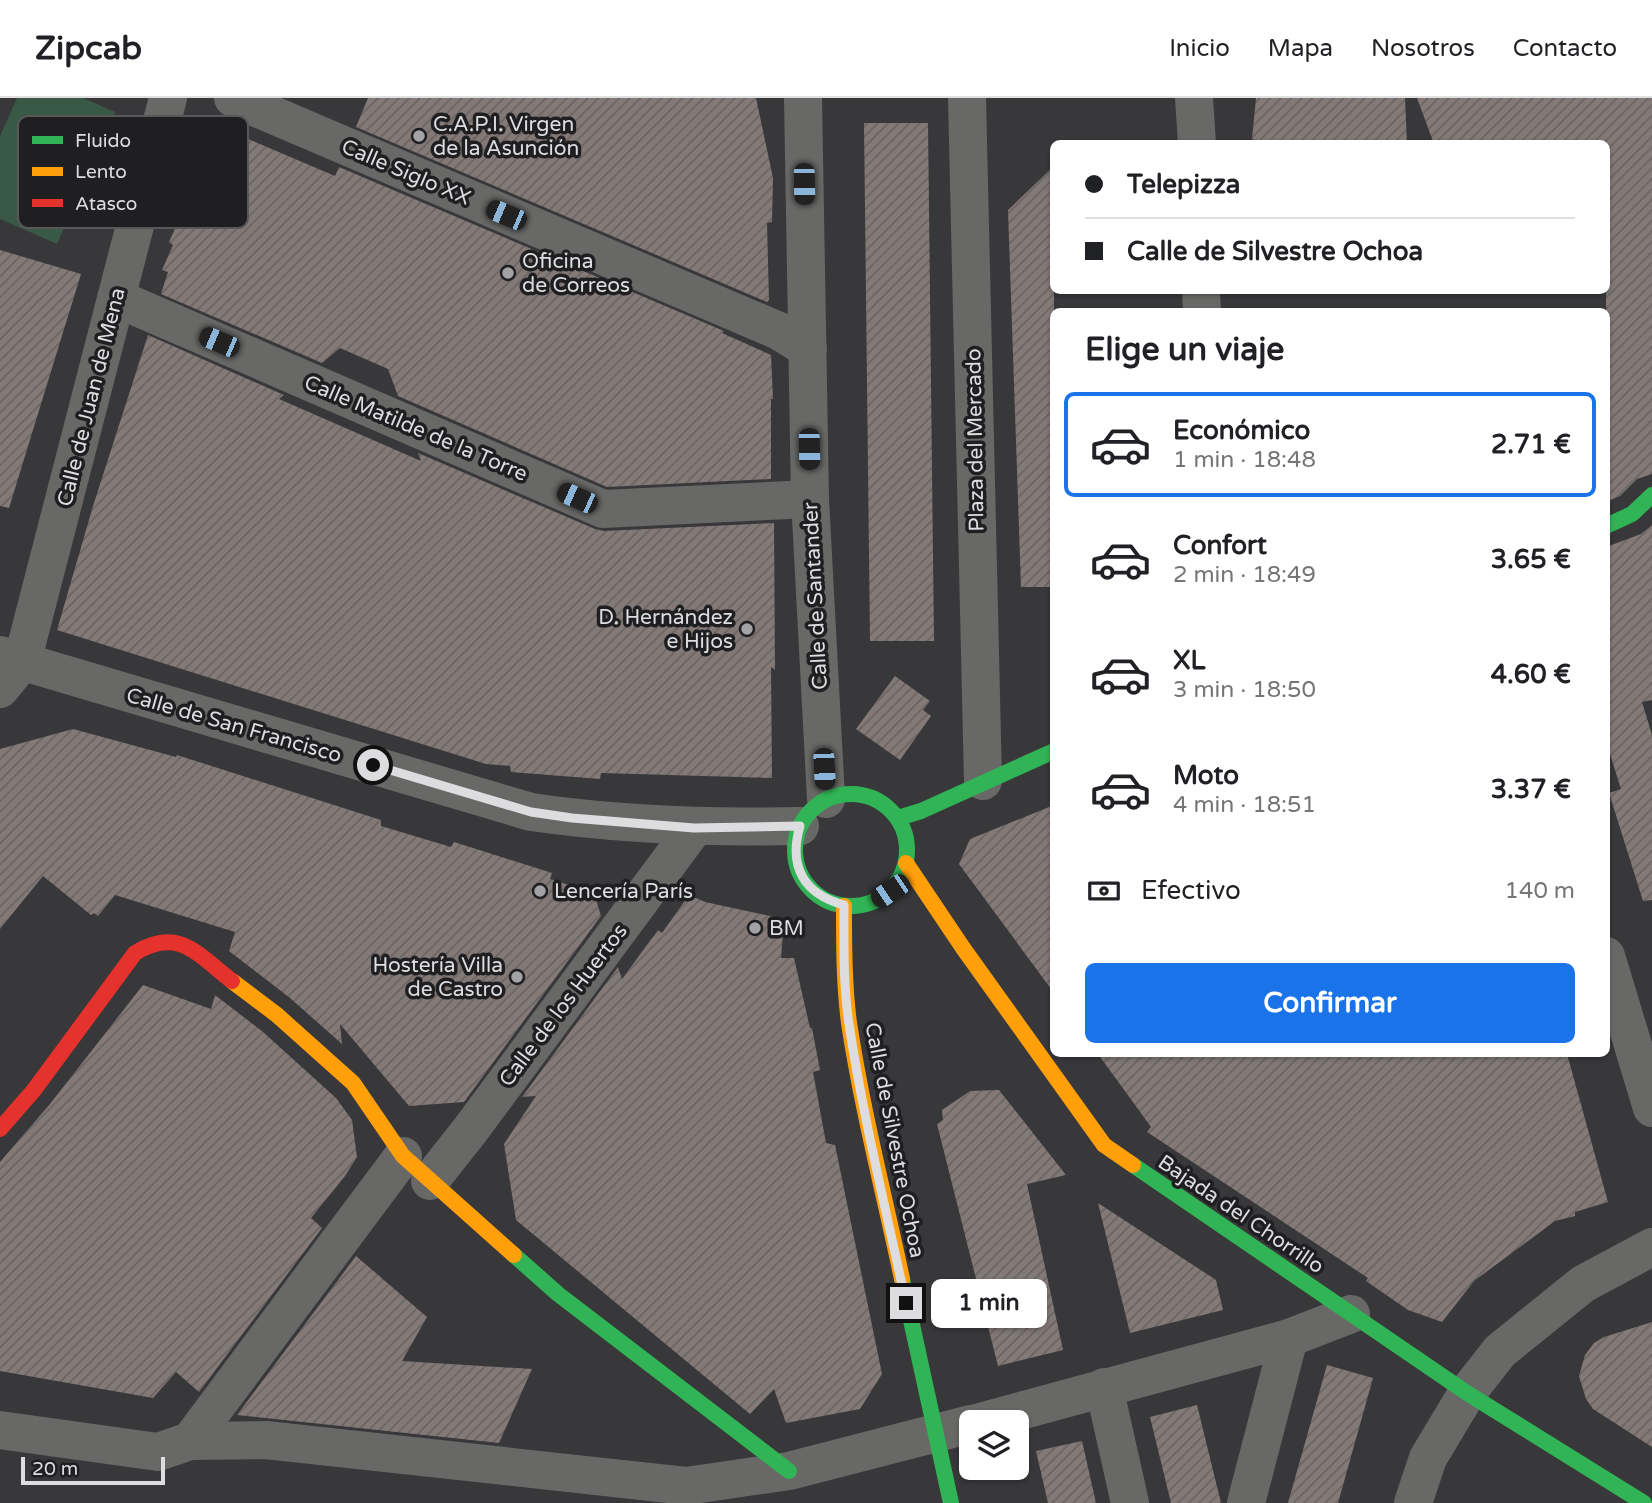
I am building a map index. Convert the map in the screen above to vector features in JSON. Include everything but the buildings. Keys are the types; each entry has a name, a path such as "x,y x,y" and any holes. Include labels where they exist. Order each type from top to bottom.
{"main road":[{"path":"1610,524 1632,514 1652,495"},
{"path":"898,818 921,811 1050,753"},
{"path":"841,794 858,794 873,798 887,806 898,818 905,832 906,863 900,878 890,891 876,900 861,905 827,901 813,891 802,877 796,860 795,843 813,813 841,794"},
{"name":"Bajada del Chorrillo","path":"906,863 963,948 1104,1145 1467,1394 1644,1503"},
{"name":"Calle de Silvestre Ochoa","path":"844,905 844,959 849,1021 863,1099 959,1420"},
{"path":"0,1129 34,1090 135,953 150,943 167,939 191,949 256,999 352,1083 416,1168 558,1294 789,1471"},
{"name":"Calle de Silvestre Ochoa","path":"951,1503 959,1442"}],"street":[{"name":"Calle de Juan de Mena","path":"163,116 168,98"},
{"name":"Calle Siglo XX","path":"233,98 779,331 808,349"},
{"name":"Calle de Santander","path":"803,98 813,813"},
{"name":"Plaza del Mercado","path":"967,98 983,781"},
{"path":"1194,98 1197,140"},
{"name":"Calle de Juan de Mena","path":"7,669 134,228"},
{"name":"Calle Matilde de la Torre","path":"116,298 603,509 810,499"},
{"name":"Calle de San Francisco","path":"7,669 531,812 694,828 813,813"},
{"name":"Calle de los Huertos","path":"190,1441 416,1168 471,1129 694,828"},
{"path":"1610,969 1652,1108"},
{"path":"1413,1503 1428,1458 1467,1394 1500,1351 1583,1284 1652,1247"},
{"path":"1022,1410 1289,1338 1351,1314"},
{"path":"1246,1503 1289,1338"},
{"path":"1104,1387 1130,1503"},
{"path":"0,1430 158,1452 190,1441 266,1440 687,1486 789,1471 959,1428"}],"green space":[{"path":"17,98 83,98 115,112 113,116 18,116 18,227 0,219 0,136"},
{"path":"21,228 64,228 57,244"}],"traffic: fast":[{"path":"1610,524 1632,514 1652,495"},
{"path":"898,818 921,811 1050,753"},
{"path":"851,794 872,798 891,810 903,829 907,850 903,871 891,890 872,902 851,906 830,902 811,890 799,871 795,850 799,829 811,810 830,798 851,794"},
{"path":"1133,1165 1467,1393 1644,1503"},
{"path":"514,1255 558,1294 789,1471"},
{"path":"902,1279 951,1503"}],"traffic: slow":[{"path":"906,863 963,948 1104,1145 1133,1165"},
{"path":"844,906 845,979 849,1023 902,1279"},
{"path":"232,981 277,1015 353,1083 403,1156 514,1255"}],"traffic: jam":[{"path":"0,1129 34,1090 135,953 150,945 176,943 198,954 232,981"}],"place":[{"name":"C.A.P.I. Virgen de la Asunción","path":"419,136"},
{"name":"Oficina de Correos","path":"508,273"},
{"name":"D. Hernández e Hijos","path":"747,629"},
{"name":"Lencería París","path":"540,891"},
{"name":"BM","path":"755,928"},
{"name":"Hostería Villa de Castro","path":"517,977"}],"route":[{"path":"373,765 531,812 572,818 694,828 800,826 795,843 796,860 802,877 813,891 827,901 844,905 844,959 849,1021 906,1303"}]}
